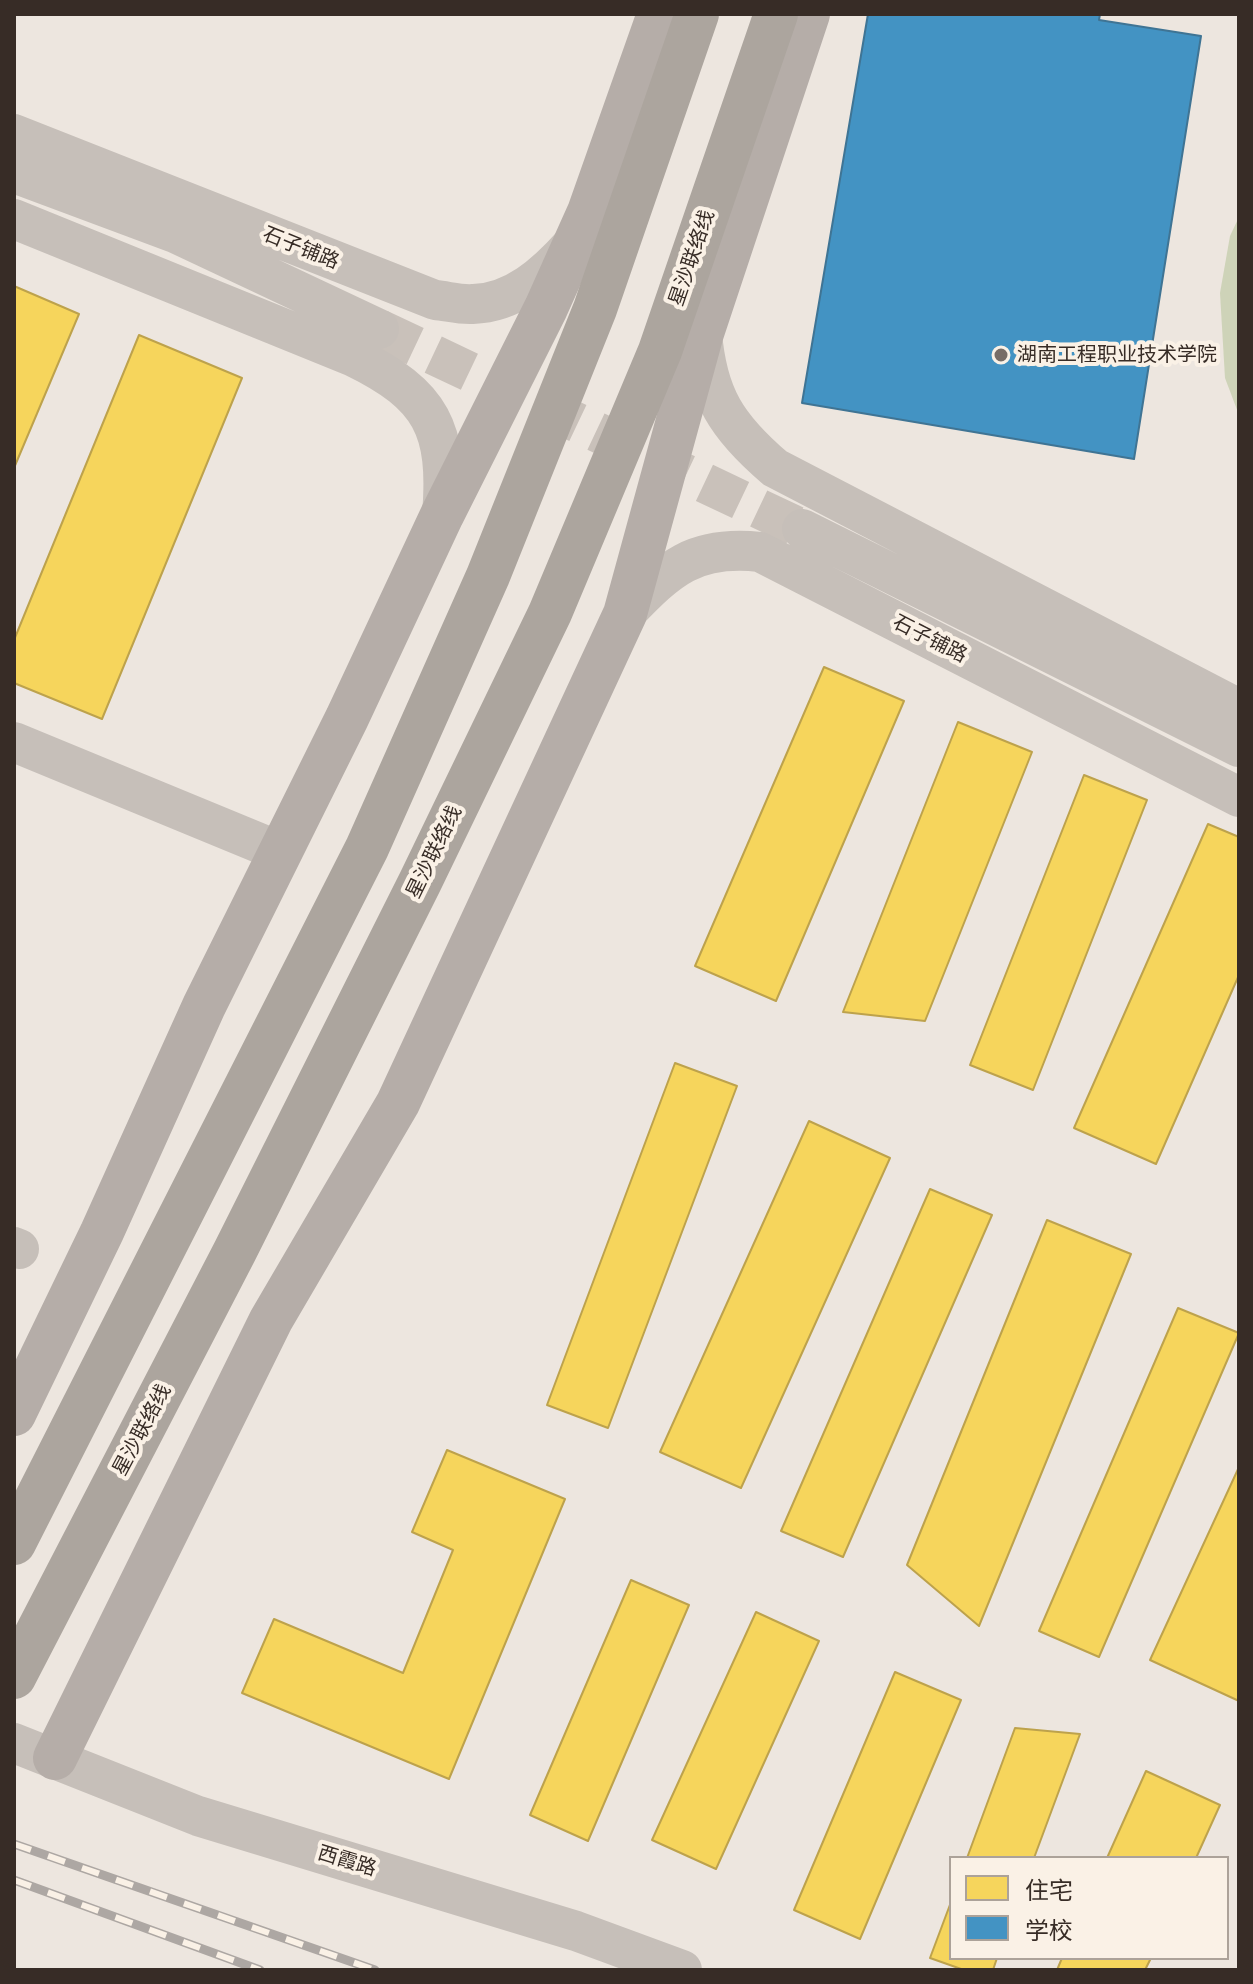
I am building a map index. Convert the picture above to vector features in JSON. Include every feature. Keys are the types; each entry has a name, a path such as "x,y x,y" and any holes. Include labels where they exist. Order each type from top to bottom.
{"highway":[{"path":"14,1543 367,848 488,576 595,309 697,14"},
{"name":"星沙联络线","path":"18,1668 235,1251 420,882 550,613 660,351 776,14"}],"main road":[{"path":"14,1414 102,1232 204,1006 546,308 589,212 659,14"},
{"path":"55,1758 271,1320 398,1103 625,614 702,333 808,14"}],"street":[{"name":"石子铺路","path":"14,134 435,300 473,304 501,299 531,284 553,266 577,239"},
{"name":"石子铺路","path":"14,173 175,233 379,329"},
{"path":"14,219 339,351 388,374 411,393 432,420 445,480 442,515"},
{"path":"702,333 705,368 715,396 747,444 775,468 1239,709"},
{"name":"石子铺路","path":"802,529 1239,747"},
{"name":"石子铺路","path":"625,614 652,586 703,553 733,549 760,552 1239,797"},
{"path":"14,742 281,852"},
{"name":"西霞路","path":"14,1743 198,1816 576,1931 682,1970"}],"green space":[{"path":"1239,217 1239,415 1225,378 1220,293 1230,236"}],"building: 住宅":[{"path":"14,286 79,314 14,468"},
{"path":"139,335 242,378 102,719 14,683 14,640"},
{"path":"824,667 904,701 776,1001 695,966"},
{"path":"958,722 1032,752 925,1021 843,1012"},
{"path":"1084,775 1147,800 1033,1090 970,1065"},
{"path":"1208,824 1239,837 1239,975 1156,1164 1074,1128"},
{"path":"675,1063 737,1086 608,1428 547,1405"},
{"path":"809,1121 890,1158 741,1488 660,1452"},
{"path":"930,1189 992,1215 843,1557 781,1531"},
{"path":"1047,1220 1131,1254 979,1626 907,1565"},
{"path":"1178,1308 1239,1333 1099,1657 1039,1631"},
{"path":"447,1450 565,1499 449,1779 242,1693 274,1619 403,1673 453,1550 412,1532"},
{"path":"1239,1467 1239,1701 1150,1660"},
{"path":"631,1580 689,1605 588,1841 530,1815"},
{"path":"756,1612 819,1641 716,1869 652,1840"},
{"path":"895,1672 961,1700 860,1939 794,1910"},
{"path":"1015,1728 1080,1734 1035,1856 968,1856"},
{"path":"1146,1771 1220,1805 1197,1856 1108,1856"},
{"path":"949,1907 949,1960 996,1960 993,1970 964,1970 930,1958"},
{"path":"1061,1960 1150,1960 1145,1970 1057,1970"}],"building: 学校":[{"path":"868,14 1100,14 1099,20 1201,36 1134,459 802,403"}],"tunnel":[{"path":"379,329 802,529"}],"railway":[{"path":"14,1844 375,1970"},
{"path":"14,1880 260,1970"}],"place":[{"name":"湖南工程职业技术学院","path":"1001,355"}]}
